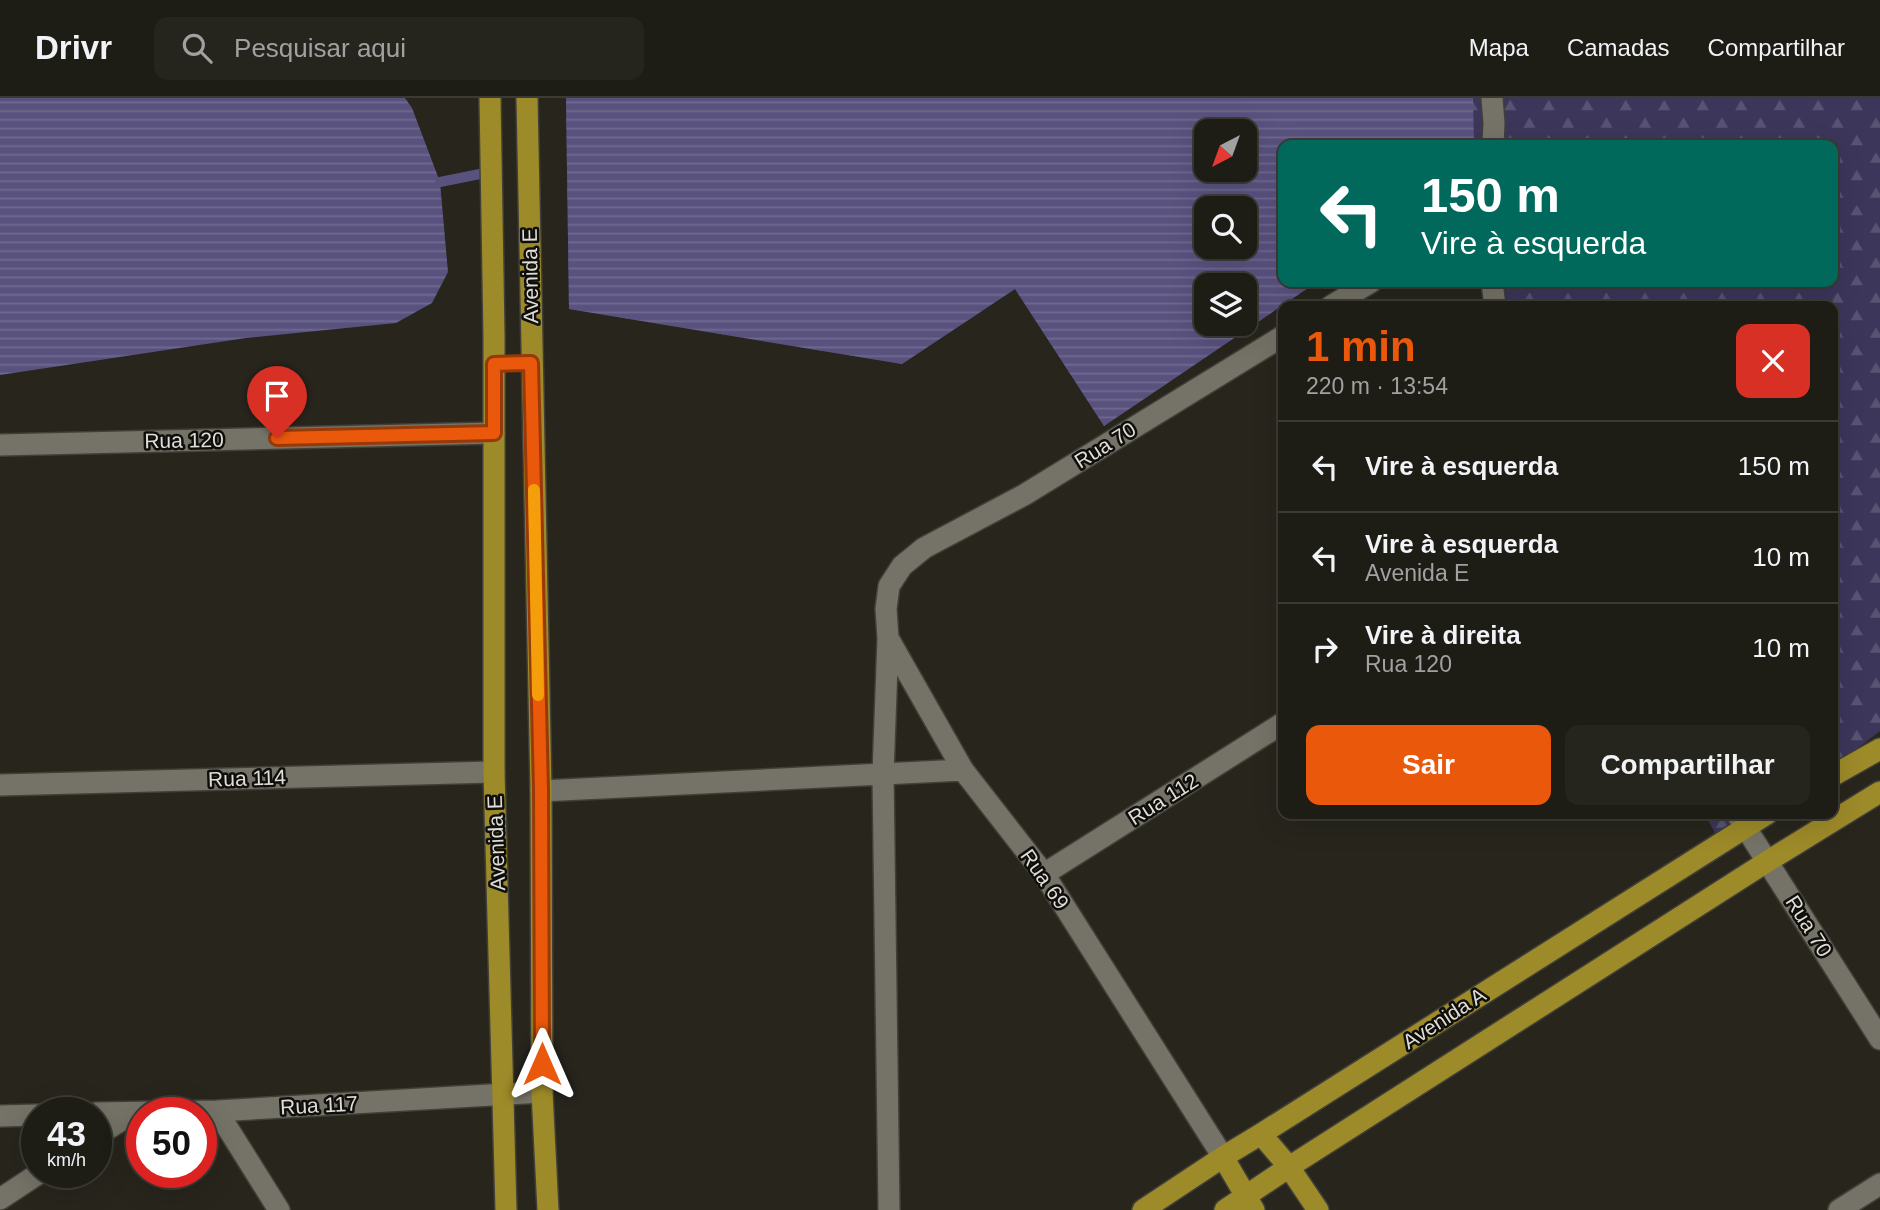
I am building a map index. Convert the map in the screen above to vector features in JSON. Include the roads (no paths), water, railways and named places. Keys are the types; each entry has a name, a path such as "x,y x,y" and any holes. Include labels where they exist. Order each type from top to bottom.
{"main road":[{"name":"Avenida E","path":"490,98 494,364 494,772 506,1210"},
{"name":"Avenida E","path":"527,98 541,790 542,1092 548,1210"},
{"path":"494,364 531,363"},
{"path":"1838,773 1880,749"},
{"name":"Avenida A","path":"1838,818 1880,792"},
{"name":"Avenida A","path":"1225,1210 1250,1203 1289,1167 1836,819"},
{"name":"Avenida A","path":"1143,1210 1741,820"},
{"path":"1261,1134 1289,1167 1318,1210"},
{"name":"Rua 69","path":"1223,1157 1250,1203"}],"street":[{"path":"1492,98 1493,140"},
{"path":"1339,301 1363,287"},
{"name":"Rua 70","path":"924,548 1024,495 1278,339"},
{"name":"Rua 120","path":"0,444 494,433"},
{"name":"Rua 69","path":"924,548 902,566 890,586 886,609 888,638 963,770 1044,874 1223,1157"},
{"path":"888,638 883,774 889,1210"},
{"name":"Rua 112","path":"1044,874 1278,726"},
{"path":"541,790 963,770"},
{"name":"Rua 114","path":"0,785 494,772"},
{"name":"Rua 70","path":"1741,820 1880,1039"},
{"name":"Rua 117","path":"217,1111 542,1092"},
{"path":"217,1113 279,1210"},
{"path":"0,1116 21,1115"},
{"path":"1839,1210 1880,1184"},
{"path":"0,1199 21,1185"}],"waterway":[{"path":"440,182 485,173"}]}
